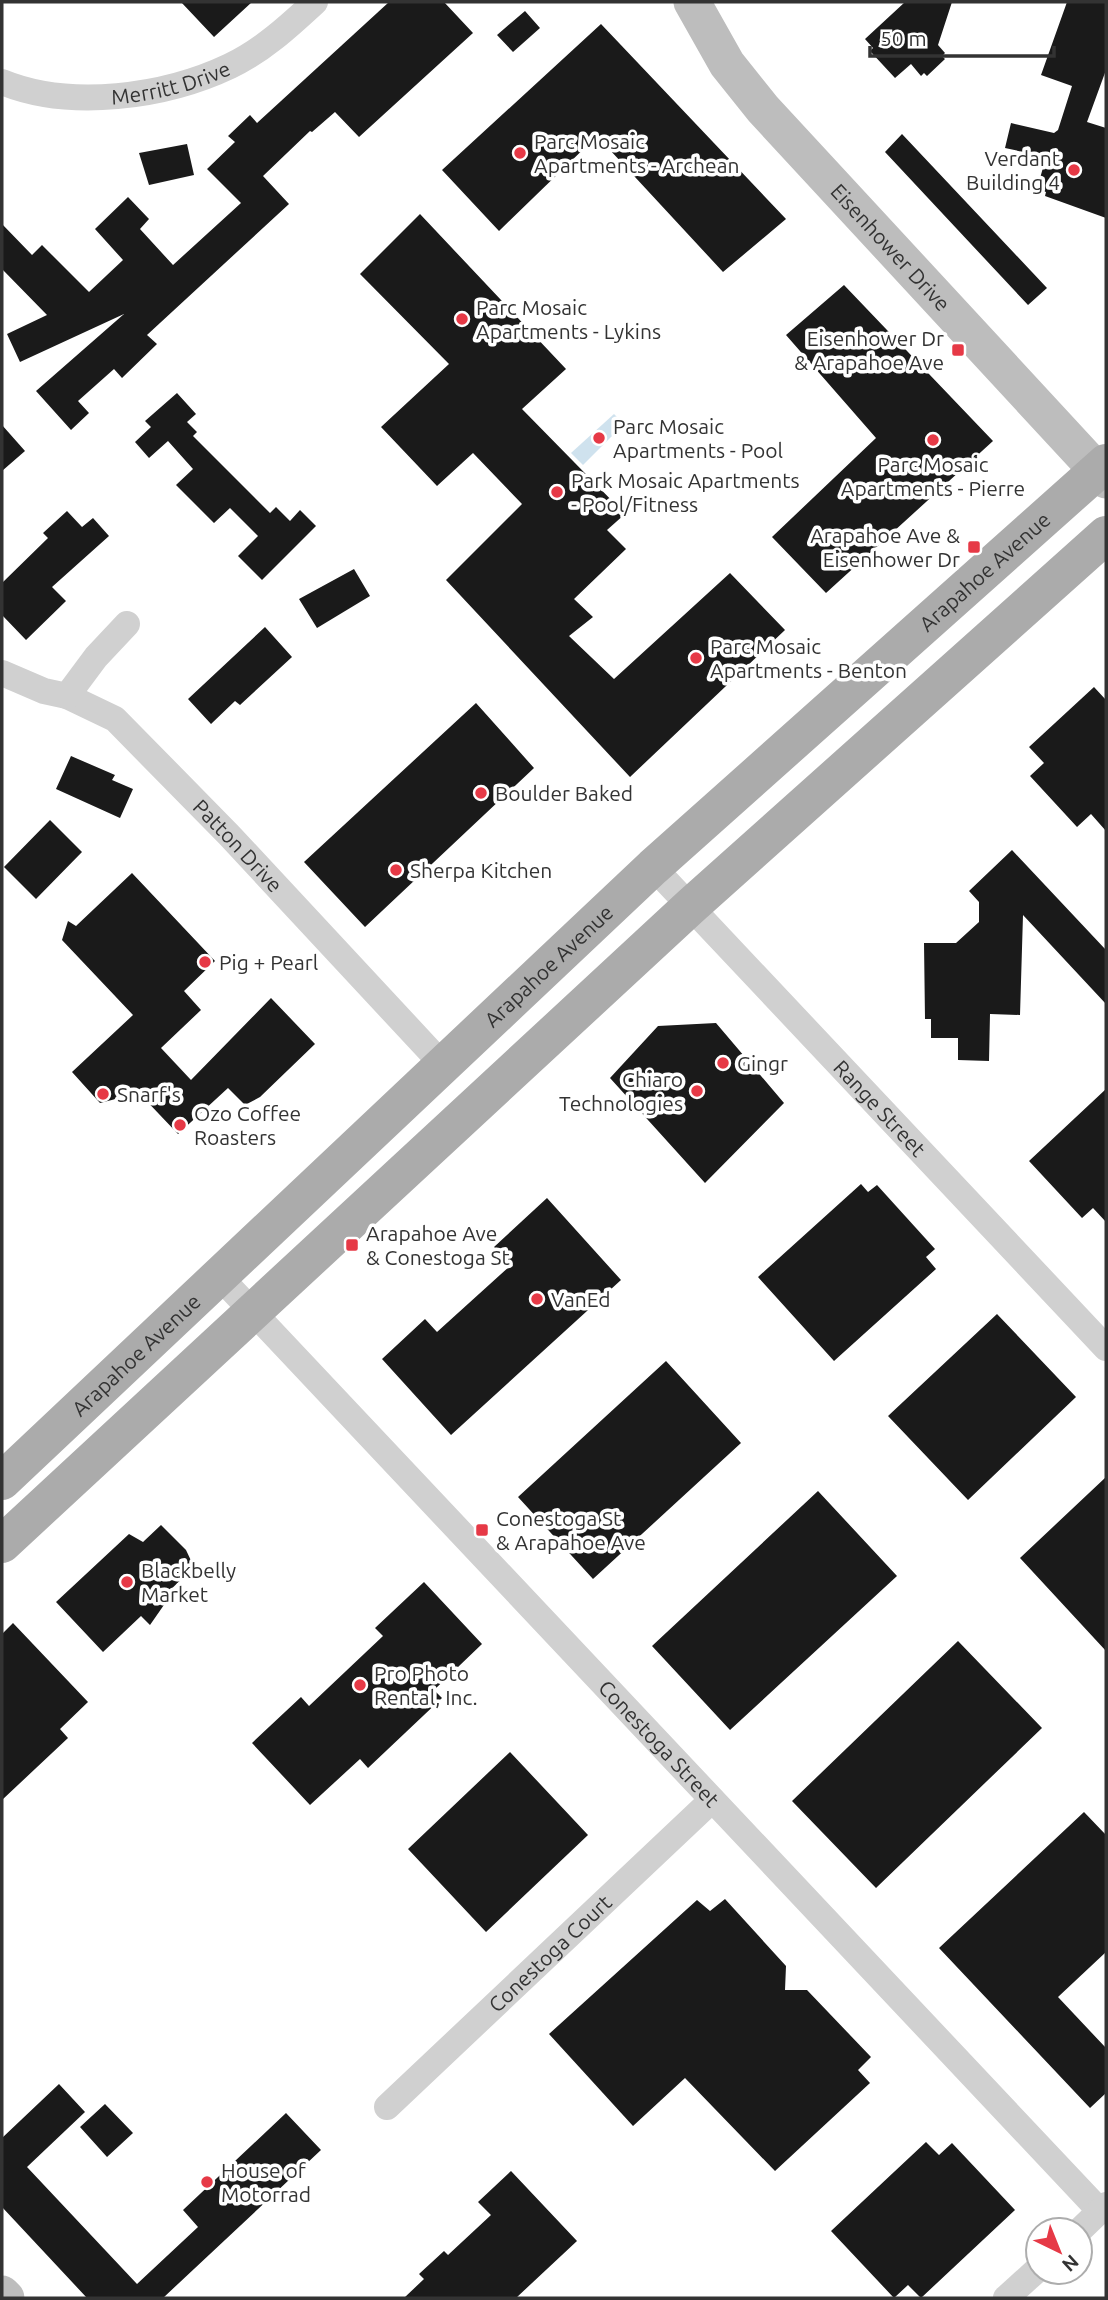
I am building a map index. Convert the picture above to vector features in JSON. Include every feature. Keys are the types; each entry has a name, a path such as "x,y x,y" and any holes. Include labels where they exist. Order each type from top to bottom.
{"main road":[{"name":"Arapahoe Avenue","path":"2,1480 653,867 1103,471"},
{"path":"2,1544 691,906 1106,535"}],"street":[{"name":"Merritt Drive","path":"2,82 67,96 128,96 174,87 231,66 283,32 315,2"},
{"name":"Eisenhower Drive","path":"692,2 727,64 763,110 1103,471"},
{"path":"67,696 96,657 127,624"},
{"name":"Patton Drive","path":"2,673 44,691 67,696 115,719 154,757 442,1064"},
{"name":"Range Street","path":"653,867 1106,1348"},
{"name":"Conestoga Street","path":"219,1276 712,1800 1103,2208"},
{"name":"Conestoga Court","path":"387,2107 712,1800"},
{"path":"1006,2298 1024,2282"},
{"path":"2,2294 6,2298"}],"water":[{"name":"Parc Mosaic Apartments - Pool","path":"614,414 624,424 583,465 571,453"}],"building":[{"path":"181,2 252,2 214,37"},
{"path":"389,2 444,2 473,33 359,137 335,112 310,131 263,176 289,204 147,335 157,344 122,378 114,369 78,401 89,413 71,430 36,391 124,314 20,362 7,334 47,315 2,269 2,224 32,255 42,245 89,292 123,260 95,229 128,197 149,219 140,229 173,265 241,203 207,169 235,142 228,136 250,115 257,123"},
{"path":"905,2 952,2 938,45 945,53 942,56 945,59 927,76 924,73 921,76 911,64 895,78 870,51 873,48 865,39"},
{"path":"1067,2 1106,2 1106,70 1087,122 1106,128 1106,218 1045,196 1046,192 1037,189 1046,157 1005,148 1011,123 1054,133 1058,130 1072,86 1041,75"},
{"path":"525,11 540,28 513,52 497,35"},
{"name":"Parc Mosaic Apartments - Archean","path":"601,24 786,219 723,272 597,136 499,231 442,170"},
{"path":"902,134 1047,288 1028,305 885,152"},
{"path":"187,144 194,175 149,185 139,153"},
{"path":"420,214 566,369 522,409 625,514 607,530 626,549 574,599 593,617 569,636 614,679 730,573 785,630 630,777 446,580 522,504 473,453 437,486 381,427 449,364 360,274"},
{"name":"Parc Mosaic Apartments - Pierre","path":"844,285 993,441 826,593 772,537 876,438 786,335"},
{"path":"177,393 196,414 187,422 197,432 193,436 270,513 276,507 290,521 300,510 316,526 262,580 238,556 258,536 230,508 214,523 176,485 193,469 168,441 149,458 135,442 151,427 145,421"},
{"path":"2,425 25,451 2,471"},
{"path":"67,511 82,527 93,518 109,536 52,587 66,601 26,640 2,615 2,583 48,538 43,533"},
{"path":"354,569 370,596 317,628 299,599"},
{"path":"265,627 292,657 240,705 235,701 211,724 188,699"},
{"path":"1094,687 1106,700 1106,831 1091,814 1077,827 1030,776 1044,763 1029,747"},
{"path":"476,703 534,768 365,927 304,862"},
{"path":"71,756 115,775 112,780 133,789 120,818 56,789"},
{"path":"50,820 82,852 36,899 4,867"},
{"path":"1012,850 1106,950 1106,1004 1023,915 1020,1015 990,1014 989,1061 958,1060 958,1038 931,1038 931,1019 925,1019 924,943 956,943 979,922 979,902 969,891"},
{"path":"132,873 215,961 184,991 201,1010 161,1048 191,1080 271,998 315,1044 260,1097 245,1105 228,1088 178,1134 139,1093 100,1103 72,1072 133,1015 62,940 68,921 76,926"},
{"name":"Chiaro Technologies","path":"716,1023 784,1103 705,1183 610,1078 658,1026"},
{"path":"1106,1089 1106,1222 1093,1208 1082,1218 1029,1161"},
{"path":"861,1184 868,1192 877,1185 935,1249 926,1257 936,1269 834,1361 758,1277"},
{"name":"VanEd","path":"547,1198 621,1280 451,1435 382,1359 425,1319 437,1332 511,1265 494,1247"},
{"path":"997,1314 1076,1397 968,1500 888,1416"},
{"path":"666,1361 741,1443 593,1579 518,1497"},
{"path":"1106,1477 1106,1651 1020,1558"},
{"path":"818,1491 897,1576 730,1730 652,1646"},
{"name":"Blackbelly Market","path":"161,1525 186,1550 194,1567 162,1598 166,1602 150,1625 141,1616 103,1652 56,1602 129,1534 143,1542"},
{"path":"424,1582 482,1644 434,1690 442,1698 368,1768 360,1759 310,1805 252,1743 301,1697 309,1706 383,1636 375,1628"},
{"path":"13,1623 88,1702 60,1729 68,1738 2,1800 2,1634"},
{"path":"958,1641 1042,1728 876,1888 792,1801"},
{"path":"510,1752 588,1835 486,1932 408,1849"},
{"path":"1084,1812 1106,1835 1106,1952 1058,1997 1106,2048 1106,2093 1090,2108 939,1948"},
{"path":"725,1899 786,1966 785,1990 807,1990 871,2057 858,2070 870,2083 775,2171 685,2078 633,2126 549,2034 697,1900 710,1911"},
{"path":"59,2084 85,2112 27,2167 137,2284 198,2227 183,2210 286,2113 321,2150 163,2298 87,2298 2,2207 2,2138"},
{"path":"105,2104 133,2133 107,2157 80,2127"},
{"path":"926,2142 939,2155 952,2143 1015,2210 921,2298 908,2285 894,2298 831,2231"},
{"path":"511,2171 577,2241 516,2298 404,2298 424,2279 419,2274 444,2251 448,2255 491,2215 478,2202"}],"place":[{"name":"Parc Mosaic Apartments - Archean","path":"520,153"},
{"name":"Verdant Building 4","path":"1074,170"},
{"name":"Parc Mosaic Apartments - Lykins","path":"462,319"},
{"name":"Eisenhower Dr & Arapahoe Ave","path":"958,350"},
{"name":"Parc Mosaic Apartments - Pool","path":"599,438"},
{"name":"Parc Mosaic Apartments - Pierre","path":"933,440"},
{"name":"Park Mosaic Apartments - Pool/Fitness","path":"557,492"},
{"name":"Arapahoe Ave & Eisenhower Dr","path":"974,547"},
{"name":"Parc Mosaic Apartments - Benton","path":"696,658"},
{"name":"Boulder Baked","path":"481,793"},
{"name":"Sherpa Kitchen","path":"396,870"},
{"name":"Pig + Pearl","path":"205,962"},
{"name":"Gingr","path":"723,1063"},
{"name":"Chiaro Technologies","path":"697,1091"},
{"name":"Snarf's","path":"103,1094"},
{"name":"Ozo Coffee Roasters","path":"180,1125"},
{"name":"Arapahoe Ave & Conestoga St","path":"352,1245"},
{"name":"VanEd","path":"537,1299"},
{"name":"Conestoga St & Arapahoe Ave","path":"482,1530"},
{"name":"Blackbelly Market","path":"127,1582"},
{"name":"Pro Photo Rental, Inc.","path":"360,1685"},
{"name":"House of Motorrad","path":"207,2182"}]}
